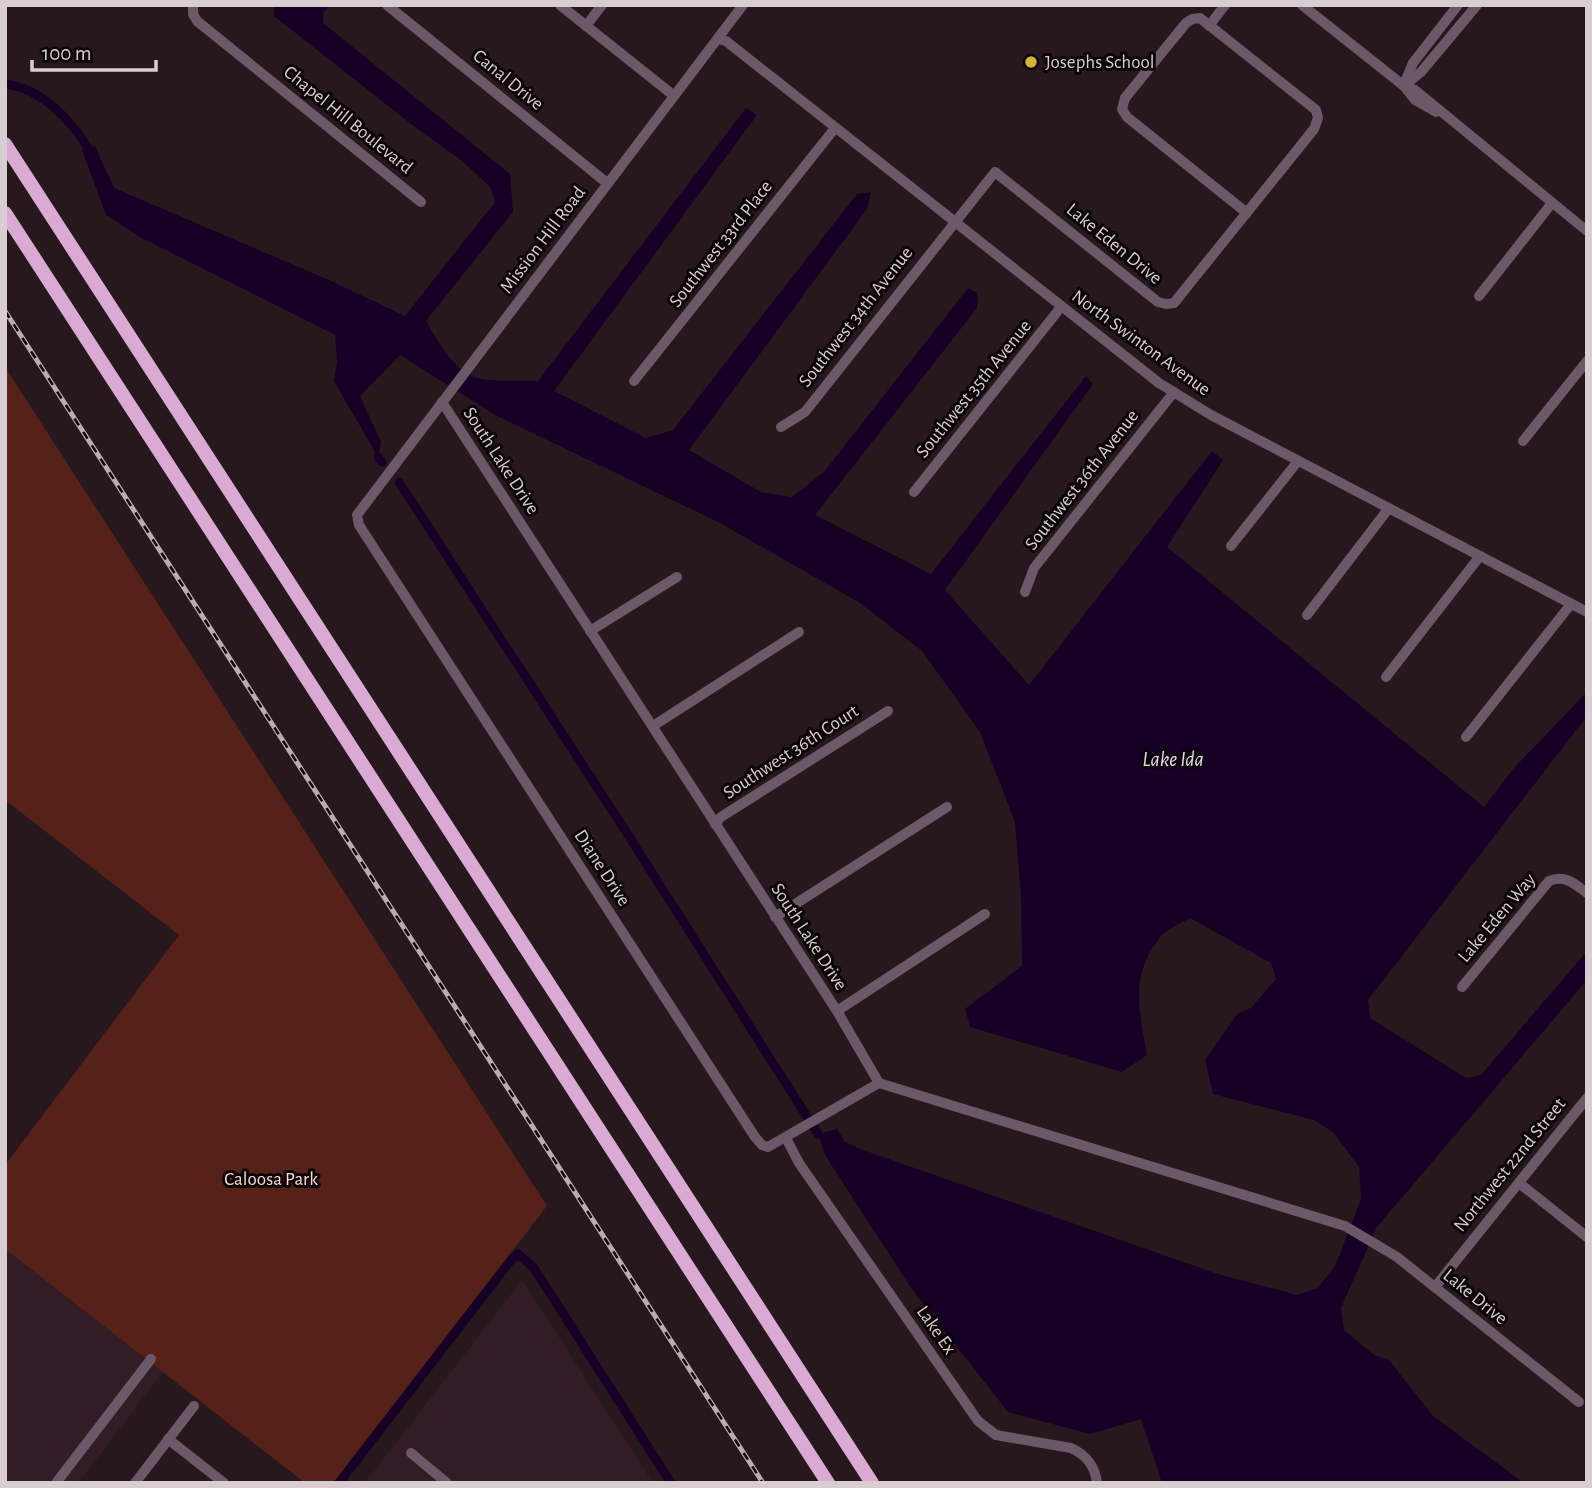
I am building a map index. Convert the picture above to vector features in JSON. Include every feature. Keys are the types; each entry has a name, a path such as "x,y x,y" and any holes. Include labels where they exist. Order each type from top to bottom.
{"highway":[{"path":"5,144 872,1483"},
{"path":"5,213 828,1483"}],"street":[{"name":"Canal Drive","path":"387,5 607,183"},
{"path":"560,5 673,95"},
{"path":"586,26 602,5"},
{"name":"Mission Hill Road","path":"371,496 743,5"},
{"path":"1225,5 1209,26 1200,18 1186,23 1125,98 1122,109 1127,117 1247,213"},
{"path":"1302,5 1404,86 1415,100 1432,111 1443,114 1586,230"},
{"path":"1404,86 1413,63 1458,5"},
{"path":"1404,86 1421,72 1477,5"},
{"name":"Chapel Hill Boulevard","path":"195,6 197,21 421,202"},
{"name":"Lake Eden Drive","path":"953,222 995,172 1158,302 1174,303 1314,129 1318,118 1316,110 1209,26"},
{"name":"North Swinton Avenue","path":"718,39 726,41 1129,361 1174,392 1587,612"},
{"name":"Southwest 33rd Place","path":"634,382 835,128"},
{"path":"1479,296 1552,203"},
{"name":"Southwest 34th Avenue","path":"781,428 805,412 953,222"},
{"name":"Southwest 35th Avenue","path":"914,492 1061,307"},
{"path":"1523,441 1587,361"},
{"name":"Southwest 36th Avenue","path":"1025,592 1034,568 1174,392"},
{"name":"South Lake Drive","path":"442,402 836,1011 878,1083"},
{"path":"1231,546 1298,460"},
{"name":"Diane Drive","path":"371,496 357,515 359,525 754,1137 768,1147 786,1138"},
{"path":"1307,615 1389,508"},
{"path":"1386,677 1480,556"},
{"path":"590,631 677,577"},
{"path":"1466,737 1571,604"},
{"path":"653,726 799,632"},
{"name":"Southwest 36th Court","path":"715,824 721,817 888,711"},
{"path":"775,917 947,807"},
{"name":"Lake Eden Way","path":"1462,987 1544,885 1555,878 1561,878 1573,882 1587,893"},
{"path":"836,1011 985,914"},
{"path":"786,1138 817,1117 878,1083"},
{"name":"Lake Drive","path":"878,1083 1345,1226 1376,1243 1435,1287 1579,1402"},
{"name":"Northwest 22nd Street","path":"1435,1287 1587,1098"},
{"name":"Lake Ex","path":"786,1138 799,1163 978,1421 996,1435 1071,1448 1081,1453 1096,1473 1097,1483"},
{"path":"1519,1183 1587,1237"},
{"path":"56,1483 151,1359"},
{"path":"135,1483 194,1406"},
{"path":"168,1439 224,1483"},
{"path":"411,1453 447,1483"}],"shaded area":[{"path":"5,1249 163,1372 78,1483 5,1483"},
{"path":"522,1280 653,1483 365,1483"}],"green space":[{"name":"Caloosa Park","path":"5,367 547,1206 333,1483 305,1483 5,1249 5,1165 179,935 5,800"}],"water":[{"name":"Lake Ida","path":"274,5 330,5 323,13 323,23 510,174 513,212 426,321 447,354 469,375 491,380 538,381 746,108 757,115 554,391 646,438 673,430 857,194 871,192 867,209 689,450 761,492 792,497 824,472 968,288 978,293 977,308 815,515 931,574 1086,376 1093,384 945,590 1029,685 1212,451 1223,460 1167,547 1484,807 1514,768 1587,692 1587,716 1368,1000 1370,1018 1466,1078 1481,1075 1587,951 1587,980 1377,1227 1341,1308 1344,1330 1374,1355 1389,1360 1433,1416 1524,1483 1162,1483 1141,1419 1090,1434 1008,1412 911,1288 825,1155 818,1134 837,1129 845,1142 863,1150 1218,1274 1297,1295 1318,1288 1336,1264 1361,1199 1359,1167 1334,1133 1314,1120 1213,1094 1205,1060 1238,1013 1251,1008 1276,979 1271,963 1190,918 1165,932 1152,950 1141,978 1141,1022 1147,1055 1122,1072 970,1027 965,1009 1022,966 1021,895 1015,822 980,732 922,651 860,603 718,522 497,416 400,355 360,396 381,442 378,457 334,381 337,362 335,335 140,237 106,215 82,150 95,146 114,188 329,280 405,316 495,202 490,187 461,160 274,16"}],"waterway":[{"path":"5,84 42,98 63,116 88,148"},
{"path":"378,457 382,462"},
{"path":"399,482 818,1134"},
{"path":"339,1483 518,1254 534,1268 671,1483"}],"railway":[{"path":"5,311 763,1483"}],"place":[{"name":"Josephs School","path":"1031,62"}]}
